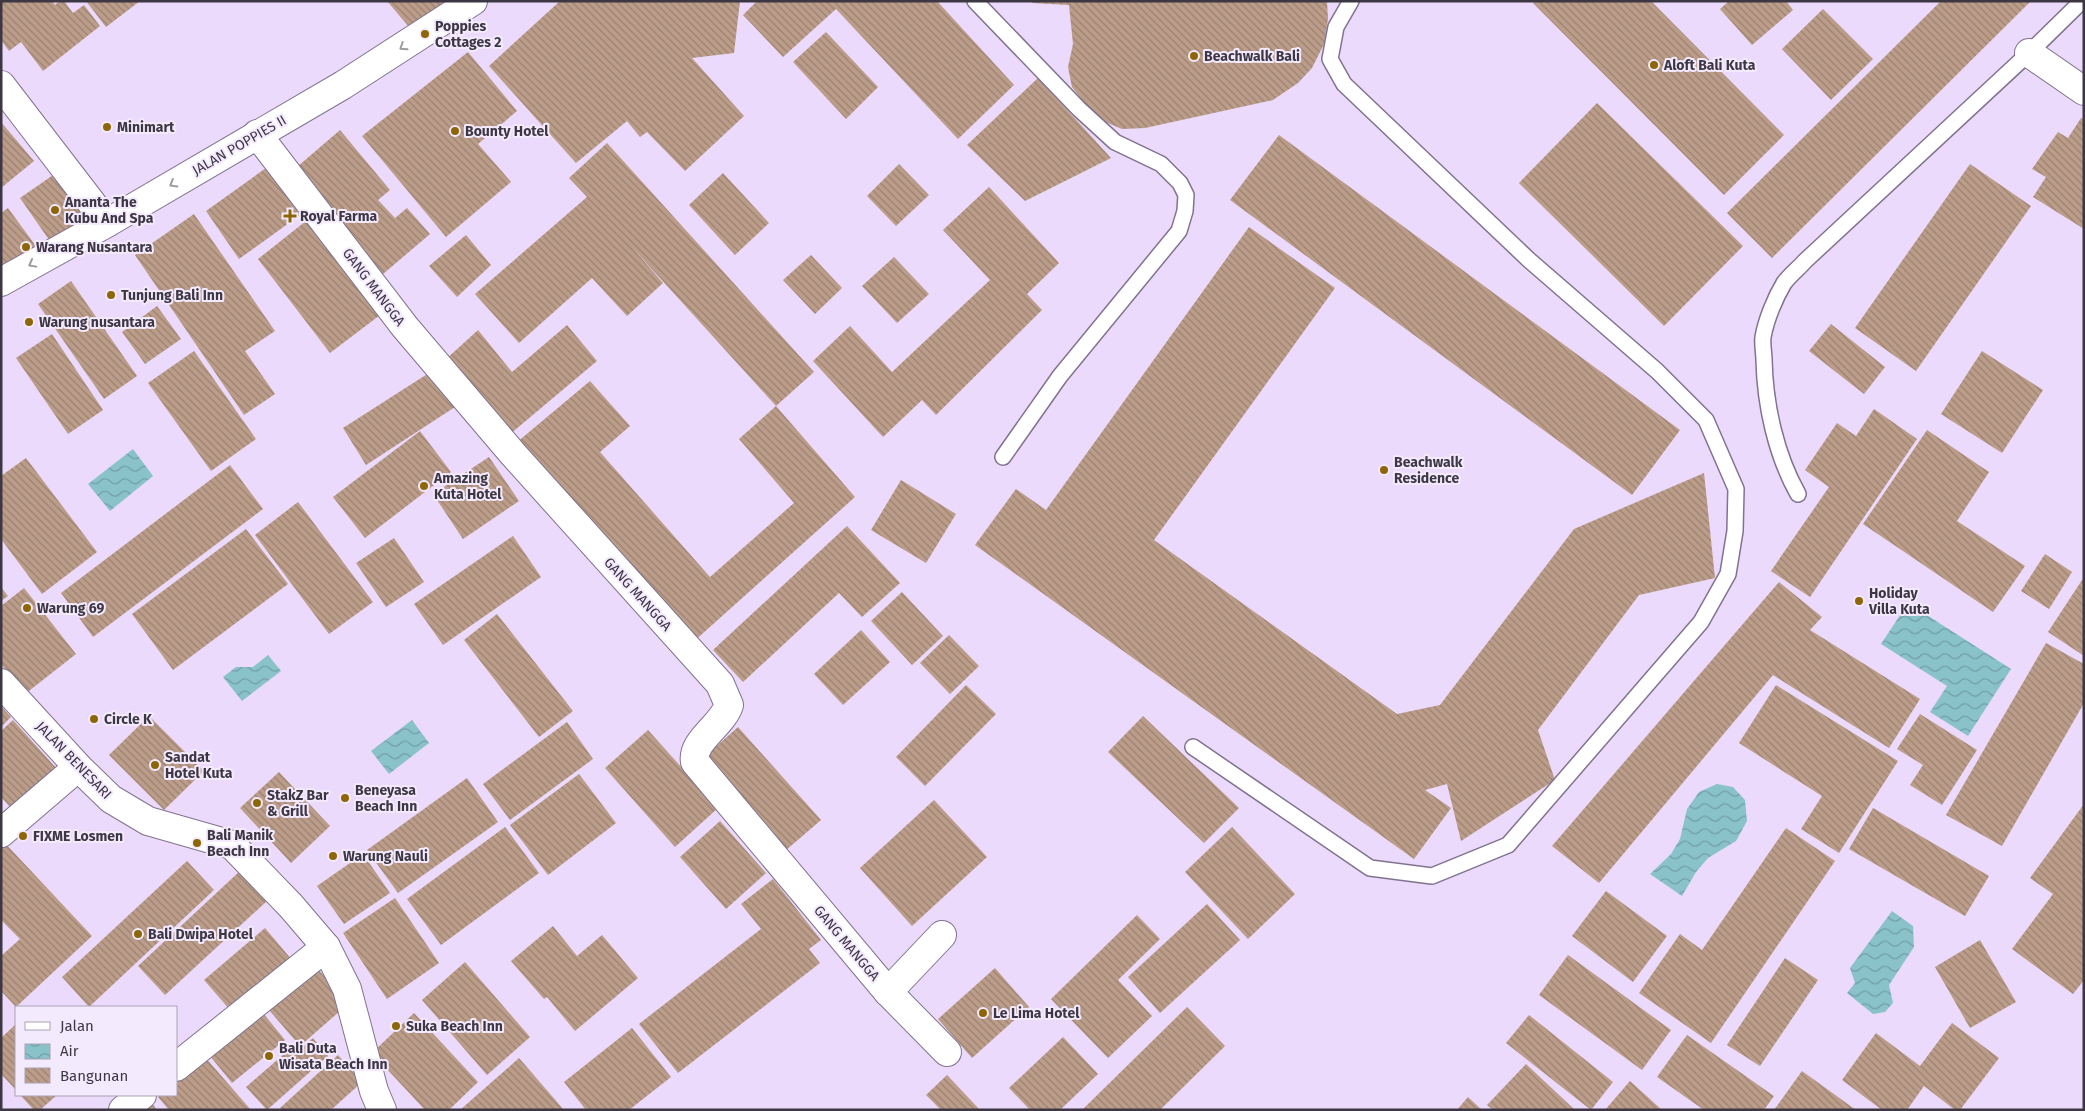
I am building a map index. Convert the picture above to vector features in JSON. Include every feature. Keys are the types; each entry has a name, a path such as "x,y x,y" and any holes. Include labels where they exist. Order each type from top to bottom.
{"street":[{"name":"JALAN POPPIES II","path":"1,282 107,223 344,85 473,1"},
{"path":"2030,52 2084,91"},
{"path":"1,85 107,223"},
{"name":"GANG MANGGA","path":"258,134 405,327 513,454 720,684 729,705 725,716 698,745 694,755 695,762 888,992 947,1052"},
{"name":"JALAN BENESARI","path":"1,682 78,767 111,799 148,821 232,845 291,906 326,947 347,989 374,1091 382,1110"},
{"path":"1,833 78,767"},
{"path":"888,992 942,934"},
{"path":"178,1065 326,947"},
{"path":"123,1110 141,1096"}],"lane":[{"path":"975,1 1079,108 1115,142 1161,164 1180,184 1186,195 1185,210 1179,231 1060,376 1003,457"},
{"path":"1193,747 1370,868 1432,876 1508,845 1701,622 1728,574 1735,531 1736,490 1706,420 1656,371 1529,260 1344,84 1330,59 1336,27 1351,1"},
{"path":"1798,494 1791,483 1780,450 1768,404 1764,370 1763,338 1770,313 1784,284 1805,261 2030,52 2082,1"}],"water":[{"path":"133,449 153,476 110,511 88,484"},
{"path":"1908,603 2011,669 1968,736 1930,712 1947,686 1881,644"},
{"path":"268,655 281,671 242,701 223,677 236,667 253,667"},
{"path":"412,720 429,743 389,774 371,751"},
{"path":"1717,784 1733,787 1745,800 1747,821 1736,841 1708,858 1696,872 1682,896 1650,874 1671,854 1680,839 1687,809 1699,792"},
{"path":"1892,911 1913,926 1914,947 1889,985 1893,1003 1885,1012 1873,1014 1847,993 1855,983 1850,968"}],"building":[{"path":"1,1 52,1 55,5 60,1 64,1 73,13 84,5 100,26 43,71 21,42 9,51 1,40"},
{"path":"86,1 140,1 106,27"},
{"path":"387,1 463,1 415,34"},
{"path":"560,1 740,1 734,53 692,58 744,116 685,171 647,132 640,137 627,121 576,163 489,66"},
{"path":"757,1 937,1 1014,85 958,139 836,9 783,57 743,15"},
{"name":"Beachwalk Bali","path":"1032,1 1327,1 1328,19 1324,44 1312,68 1298,83 1273,100 1145,128 1122,129 1103,121 1088,108 1072,87 1068,67 1073,44 1069,5 1032,3"},
{"path":"1535,1 1651,1 1784,135 1724,195 1533,3"},
{"path":"1729,1 1786,1 1793,10 1752,45 1720,9"},
{"path":"1941,1 2031,1 1772,258 1727,213"},
{"path":"1823,9 1873,59 1831,100 1782,49"},
{"path":"826,32 878,87 846,119 793,62"},
{"path":"468,52 517,111 478,144 511,182 446,237 362,136"},
{"path":"1038,78 1111,158 1025,201 967,145"},
{"path":"1597,103 1743,246 1664,326 1519,183"},
{"path":"2081,118 2084,119 2084,229 2033,197 2046,177 2032,169 2058,132 2068,138"},
{"path":"1,122 34,161 1,188"},
{"path":"340,130 390,190 378,200 395,218 407,208 430,234 376,280 290,173"},
{"path":"1279,135 1680,430 1632,495 1230,200"},
{"path":"607,143 814,372 776,406 630,245 663,283 627,316 592,278 519,343 475,294 587,197 569,178"},
{"path":"273,163 307,210 239,259 206,211"},
{"path":"899,164 929,195 896,226 867,196"},
{"path":"1970,164 2031,206 1916,371 1855,328"},
{"name":"Ananta The Kubu And Spa","path":"56,173 91,221 54,247 20,198"},
{"path":"723,173 769,223 735,255 689,205"},
{"path":"989,187 1059,263 1027,294 1042,310 936,415 922,400 883,437 813,361 850,326 892,372 990,280 943,230"},
{"path":"8,208 38,249 1,275 1,213"},
{"path":"194,214 275,331 245,351 275,394 244,415 135,255"},
{"path":"311,217 384,312 330,353 258,259"},
{"path":"1249,227 1335,288 1154,540 1397,714 1440,705 1574,529 1704,473 1715,578 1639,595 1538,730 1555,780 1461,841 1447,784 1425,790 1451,808 1414,859 975,545 1016,489 1046,510"},
{"path":"466,235 491,265 457,297 429,266"},
{"path":"811,255 842,288 815,314 783,280"},
{"path":"894,257 929,294 897,323 862,286"},
{"path":"71,281 137,376 104,399 38,304"},
{"path":"157,306 181,339 145,364 122,332"},
{"path":"1831,324 1885,367 1864,394 1809,351"},
{"path":"567,325 597,361 509,435 444,361 478,330 512,372"},
{"path":"52,334 103,410 68,434 16,358"},
{"path":"194,351 256,439 211,471 148,383"},
{"path":"1982,351 2043,390 2002,453 1941,414"},
{"path":"432,371 455,407 366,465 343,428"},
{"path":"590,381 630,426 600,452 710,577 794,503 739,439 776,406 855,497 692,643 516,443"},
{"path":"1874,409 1917,439 1810,597 1771,571 1829,487 1805,470 1837,423 1856,436"},
{"path":"1927,430 1989,472 1957,521 2025,566 1993,612 1863,524"},
{"path":"420,431 451,472 365,538 333,497"},
{"path":"489,457 519,501 463,539 433,494"},
{"path":"26,458 97,552 42,594 1,539 1,476"},
{"path":"230,465 263,509 93,637 61,593"},
{"path":"901,480 956,514 926,563 871,530"},
{"path":"298,502 373,602 329,634 255,535"},
{"path":"847,526 900,583 862,617 839,593 743,682 713,650"},
{"path":"246,529 288,584 173,670 132,614"},
{"path":"513,536 541,577 443,645 414,604"},
{"path":"394,538 424,582 386,607 356,563"},
{"path":"2045,554 2072,572 2049,609 2021,591"},
{"path":"2084,577 2084,656 2048,632"},
{"path":"1779,582 1822,617 1810,630 1920,699 1889,748 1773,675 1599,883 1552,846"},
{"path":"1,587 8,596 1,601"},
{"path":"24,588 76,654 25,694 1,664 1,606"},
{"path":"902,592 943,636 912,665 871,621"},
{"path":"497,614 573,711 539,737 464,640"},
{"path":"861,630 890,662 843,705 814,674"},
{"path":"949,635 979,666 950,694 920,663"},
{"path":"2046,643 2084,664 2084,703 2002,846 1946,815"},
{"path":"966,685 996,714 925,786 896,757"},
{"path":"1776,685 1898,761 1839,853 1801,829 1822,796 1739,743"},
{"path":"1,706 11,717 1,727"},
{"path":"1920,714 1977,750 1942,805 1910,785 1923,765 1897,749"},
{"path":"149,716 204,771 164,810 109,755"},
{"path":"1143,716 1239,808 1204,843 1108,752"},
{"path":"13,720 57,769 12,809 1,797 1,731"},
{"path":"567,722 593,759 510,820 483,784"},
{"path":"738,727 821,820 785,851 702,759"},
{"path":"648,730 718,808 675,847 605,768"},
{"path":"279,772 330,826 291,863 240,808"},
{"path":"579,774 616,823 548,875 510,825"},
{"path":"467,778 498,822 398,893 367,850"},
{"path":"934,800 987,857 912,926 860,868"},
{"path":"2084,804 2084,980 2073,994 2012,949 2053,894 2030,878"},
{"path":"1873,808 1989,876 1965,916 1849,849"},
{"path":"720,821 766,873 726,909 680,857"},
{"path":"505,827 539,873 441,945 407,899"},
{"path":"1232,827 1295,894 1248,939 1185,872"},
{"path":"1786,828 1835,861 1711,1043 1639,993 1680,934 1702,950"},
{"path":"3,841 92,936 17,1006 1,991 1,956 20,939 1,920 1,842"},
{"path":"363,854 390,893 344,924 317,886"},
{"name":"Bali Dwipa Hotel","path":"187,861 214,890 90,1006 62,977"},
{"path":"240,871 268,900 165,995 138,966"},
{"path":"773,879 821,940 809,949 820,963 678,1073 639,1024 761,929 741,904"},
{"path":"1606,891 1667,936 1633,982 1572,936"},
{"path":"395,898 439,963 387,999 343,933"},
{"path":"1207,904 1240,940 1160,1013 1128,977"},
{"path":"1137,915 1160,939 1118,980 1152,1016 1108,1058 1051,999"},
{"path":"553,926 577,956 602,935 638,978 575,1031 547,997 544,999 511,961"},
{"path":"265,928 292,960 231,1011 204,980"},
{"path":"1980,940 2016,1002 1970,1028 1935,967"},
{"path":"1568,955 1671,1030 1642,1070 1539,995"},
{"path":"1785,958 1818,980 1760,1066 1727,1045"},
{"path":"465,962 530,1037 487,1075 422,1000"},
{"path":"317,968 348,1004 300,1046 269,1010"},
{"name":"Le Lima Hotel","path":"995,968 1029,1007 972,1058 938,1019"},
{"path":"1187,1007 1225,1046 1160,1110 1082,1110"},
{"path":"263,1013 285,1040 232,1083 210,1056"},
{"path":"414,1013 478,1082 449,1110 425,1110 372,1053"},
{"path":"1529,1015 1613,1082 1591,1110 1506,1043"},
{"path":"1952,1023 1999,1058 1960,1110 1955,1110 1924,1086 1907,1110 1882,1110 1842,1080 1876,1033 1920,1066"},
{"path":"15,1025 15,1089 1,1074 1,1038"},
{"path":"632,1028 671,1077 629,1110 586,1110 564,1082"},
{"path":"1687,1035 1774,1096 1764,1110 1704,1110 1657,1077"},
{"path":"1063,1037 1098,1074 1060,1110 1030,1110 1009,1088"},
{"path":"313,1038 328,1056 267,1110 246,1087 290,1049 295,1054"},
{"path":"338,1055 362,1082 331,1110 282,1110 280,1108"},
{"path":"205,1057 251,1110 169,1110 158,1097 178,1096 178,1079"},
{"path":"519,1058 564,1110 460,1110"},
{"path":"1526,1064 1575,1110 1493,1110 1487,1105"},
{"path":"1802,1071 1856,1110 1774,1110"},
{"path":"947,1075 980,1110 941,1110 926,1095"},
{"path":"1630,1081 1662,1110 1605,1110"},
{"path":"21,1096 56,1096 40,1110 34,1110"},
{"path":"1468,1097 1482,1110 1457,1110"},
{"path":"151,1102 157,1110 142,1110"}],"place":[{"name":"Poppies Cottages 2","path":"425,34"},
{"name":"Beachwalk Bali","path":"1194,56"},
{"name":"Aloft Bali Kuta","path":"1654,65"},
{"name":"Minimart","path":"107,127"},
{"name":"Bounty Hotel","path":"455,131"},
{"name":"Ananta The Kubu And Spa","path":"55,210"},
{"name":"Royal Farma","path":"290,216"},
{"name":"Warang Nusantara","path":"26,247"},
{"name":"Tunjung Bali Inn","path":"111,295"},
{"name":"Warung nusantara","path":"29,322"},
{"name":"Beachwalk Residence","path":"1384,470"},
{"name":"Amazing Kuta Hotel","path":"424,486"},
{"name":"Holiday Villa Kuta","path":"1859,601"},
{"name":"Warung 69","path":"27,608"},
{"name":"Circle K","path":"94,719"},
{"name":"Sandat Hotel Kuta","path":"155,765"},
{"name":"Beneyasa Beach Inn","path":"345,798"},
{"name":"StakZ Bar & Grill","path":"257,803"},
{"name":"FIXME Losmen","path":"23,836"},
{"name":"Bali Manik Beach Inn","path":"197,843"},
{"name":"Warung Nauli","path":"333,856"},
{"name":"Bali Dwipa Hotel","path":"138,934"},
{"name":"Le Lima Hotel","path":"983,1013"},
{"name":"Suka Beach Inn","path":"396,1026"},
{"name":"Bali Duta Wisata Beach Inn","path":"269,1056"}]}
